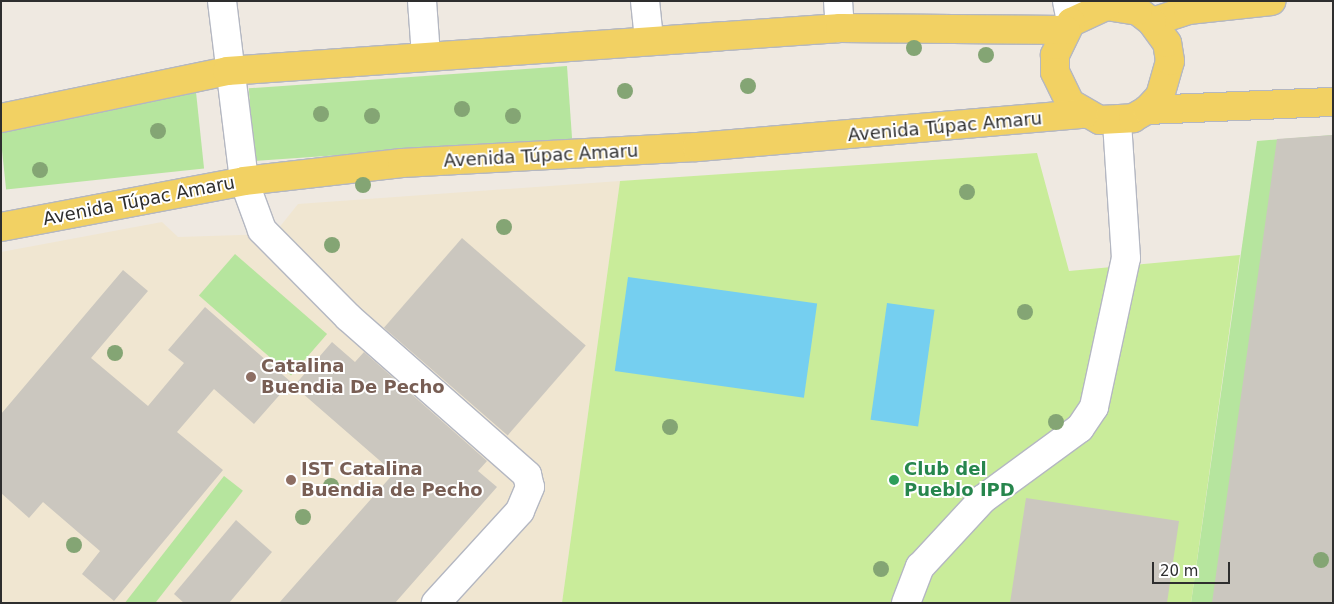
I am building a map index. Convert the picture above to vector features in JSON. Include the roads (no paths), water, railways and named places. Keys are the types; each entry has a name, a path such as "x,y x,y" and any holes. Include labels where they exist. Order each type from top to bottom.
{"main road":[{"path":"1,118 227,71 426,55 840,28 1068,18 1106,6 1152,14 1272,1"},
{"path":"1147,110 1160,96 1170,61 1166,42 1152,14"},
{"path":"1068,18 1056,55 1055,72 1070,104 1084,114 1117,122 1147,110 1333,102"},
{"name":"Avenida Túpac Amaru","path":"1,227 244,181 402,163 727,145 1084,114"}],"street":[{"path":"222,1 227,71 244,181 262,230 348,317 527,475 530,487 520,511 436,603"},
{"path":"422,1 426,55"},
{"path":"645,1 650,40"},
{"path":"838,1 840,28"},
{"path":"906,603 920,567 983,499 1088,419 1126,258 1117,122"}],"water":[{"path":"628,277 817,304 804,398 615,371"},
{"path":"887,303 935,310 918,427 871,420"}],"place":[{"name":"Catalina Buendia De Pecho","path":"251,377"},
{"name":"IST Catalina Buendia de Pecho","path":"291,480"},
{"name":"Club del Pueblo IPD","path":"894,480"}]}
